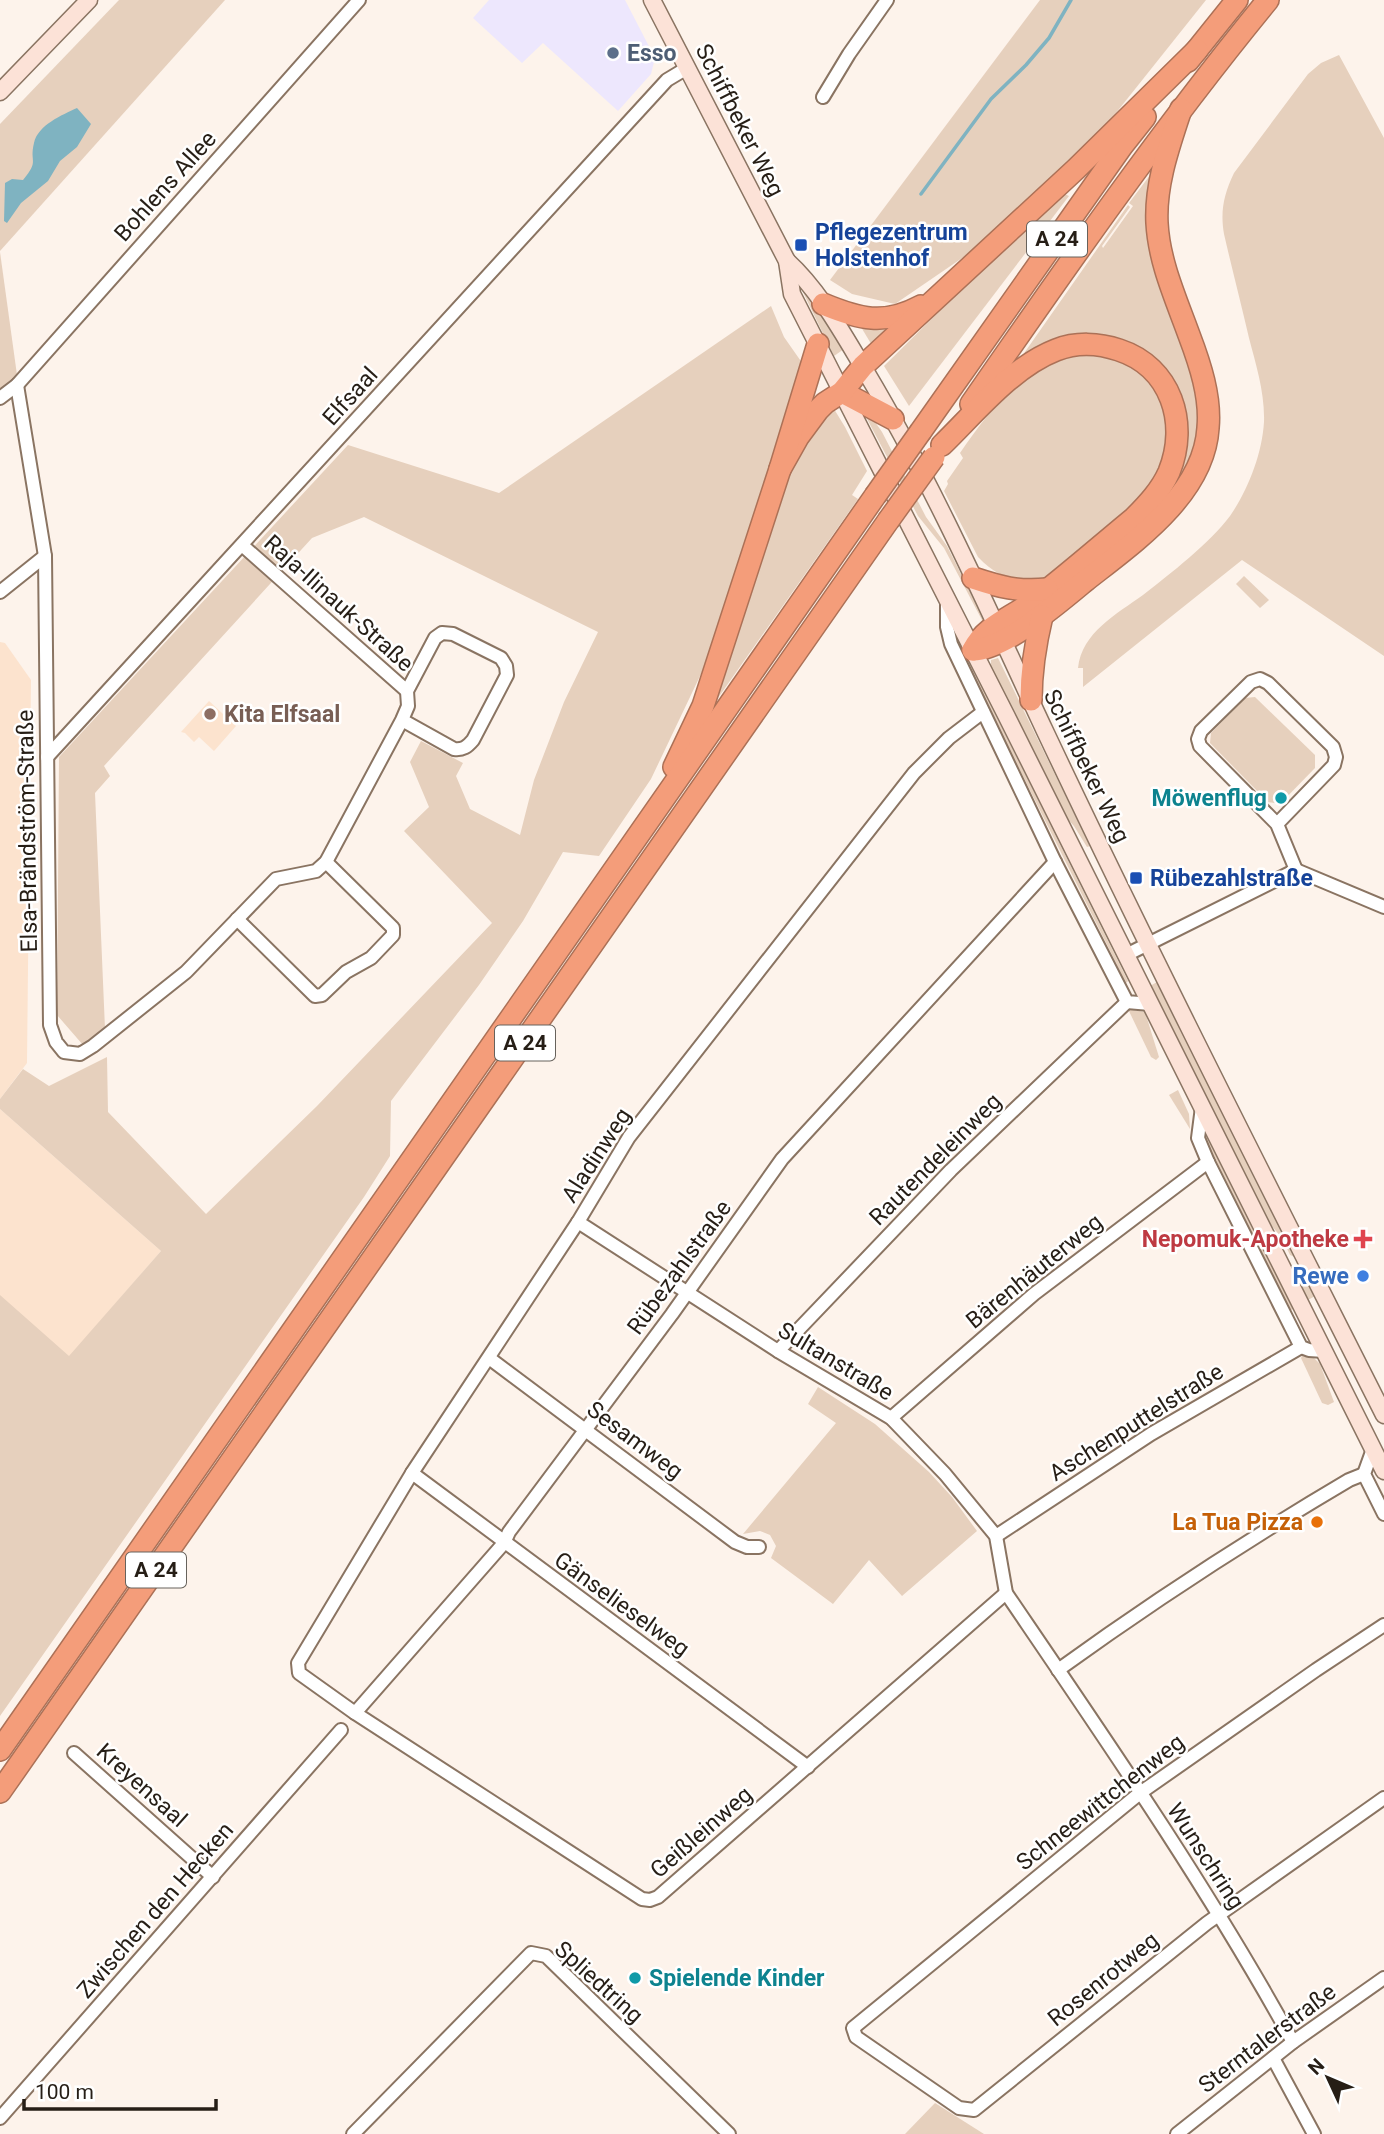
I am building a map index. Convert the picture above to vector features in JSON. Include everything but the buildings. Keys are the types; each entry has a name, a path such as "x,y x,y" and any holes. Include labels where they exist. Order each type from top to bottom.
{"highway":[{"name":"A 24","path":"0,1751 1122,146 1237,0"},
{"name":"A 24","path":"0,1792 1066,267 1181,109 1268,0"},
{"path":"780,469 798,437 818,410 842,392 863,366 1076,169 1197,50"},
{"path":"973,650 981,637 1042,616 1149,528 1181,495 1203,456 1209,430 1205,383 1163,263 1157,222 1161,172 1181,109"},
{"path":"822,304 860,318 874,319 904,314 935,298"},
{"path":"652,817 703,706 818,344"},
{"path":"938,451 1013,376 1057,349 1092,344 1115,348 1135,356 1162,381 1174,404 1178,430 1174,458 1168,474 1148,504 999,633"},
{"path":"842,392 893,419"},
{"path":"973,578 1004,589 1047,589"},
{"path":"1031,700 1032,660 1042,616"}],"main road":[{"path":"0,92 89,0"},
{"name":"Schiffbeker Weg","path":"652,0 787,261 792,294 1324,1351 1378,1447 1384,1471"},
{"name":"Schiffbeker Weg","path":"787,261 804,276 863,366 893,419 973,578 1148,943 1384,1415"},
{"path":"1279,1260 1311,1270"}],"street":[{"name":"Bohlens Allee","path":"0,398 17,384 359,0"},
{"path":"871,0 877,13"},
{"path":"823,97 887,0"},
{"name":"Elfsaal","path":"47,757 667,80 687,68"},
{"name":"Elsa-Brändström-Straße","path":"17,384 45,556 50,1025 56,1042 64,1052 80,1054 93,1046 186,972 237,919"},
{"name":"Raja-Ilinauk-Straße","path":"242,545 407,691"},
{"path":"0,592 45,556"},
{"name":"Schiffbeker Weg","path":"947,598 947,627 951,644 1055,862 1127,1002"},
{"name":"Raja-Ilinauk-Straße","path":"326,862 402,720 408,706 407,691 435,638 442,634 453,634 501,658 506,666 506,675 467,747 454,749 402,720"},
{"path":"1277,824 1334,765 1336,757 1333,747 1268,683 1260,679 1251,682 1201,731 1198,739 1200,746 1277,824 1296,870 1384,907"},
{"name":"Aladinweg","path":"298,1662 412,1473 578,1222 629,1138 914,773 949,738 983,712"},
{"path":"326,862 393,928 393,935 370,958 346,972 322,995 315,996 237,919 276,879 316,871 326,862"},
{"name":"Rübezahlstraße","path":"355,1713 504,1543 509,1532 687,1293 782,1159 1055,862"},
{"path":"1126,954 1296,870"},
{"path":"1127,1002 1150,1004"},
{"name":"Rautendeleinweg","path":"778,1351 951,1170 1127,1002"},
{"path":"1202,1107 1198,1138 1208,1163 1301,1347 1324,1351"},
{"name":"Bärenhäuterweg","path":"891,1418 1034,1294 1208,1163"},
{"name":"Sultanstraße","path":"578,1222 778,1351 891,1418 945,1474 996,1536 1006,1593"},
{"name":"Aschenputtelstraße","path":"996,1536 1151,1434 1301,1347"},
{"name":"Sesamweg","path":"489,1358 735,1542 747,1547 760,1547"},
{"path":"1058,1670 1138,1612 1243,1544 1349,1480 1364,1474 1378,1447"},
{"name":"Gänselieselweg","path":"412,1473 808,1767"},
{"path":"1364,1474 1384,1514"},
{"name":"Geißleinweg","path":"298,1662 299,1673 355,1713 642,1899 650,1900 658,1897 1006,1593"},
{"name":"Wunschring","path":"1006,1593 1219,1915 1293,2042"},
{"name":"Schneewittchenweg","path":"853,2028 1140,1793 1384,1625"},
{"name":"Zwischen den Hecken","path":"0,2118 341,1730"},
{"name":"Kreyensaal","path":"74,1754 213,1877"},
{"name":"Rosenrotweg","path":"853,2028 856,2037 960,2108 974,2110 1219,1915 1384,1798"},
{"name":"Spliedtring","path":"353,2134 531,1953 546,1956 729,2134"},
{"name":"Sterntalerstraße","path":"1177,2134 1293,2042 1384,1978"},
{"path":"1273,2058 1314,2134"}],"shaded area":[{"path":"119,0 225,0 0,251 0,124"},
{"path":"489,0 625,0 655,58 651,74 618,111 543,43 522,63 473,18"},
{"path":"1040,0 1206,0 1104,128 968,254 895,304 852,294 830,280"},
{"path":"1339,55 1384,138 1384,656 1242,560 1083,687 1083,668 1078,668 1081,655 1093,634 1212,537 1230,516 1248,483 1263,434 1263,400 1224,234 1224,203 1234,173 1308,74 1321,63"},
{"path":"1154,170 1199,395 1200,439 1176,490 1132,528 1182,440 1134,349 1020,359 1128,205 1130,207 1103,248 1133,206 1129,203"},
{"path":"1060,192 1069,196 909,406 884,366"},
{"path":"0,252 17,375 0,393"},
{"path":"801,288 844,349 834,356"},
{"path":"771,306 784,337 805,367 710,655 651,779 599,856 563,852 523,921 479,985 391,1101 390,1156 364,1197 0,1716 0,1295 69,1356 161,1251 0,1109 0,1099 23,1069 49,1086 107,1057 108,1112 206,1214 317,1106 492,923 404,831 429,807 410,762 421,741 463,763 456,776 470,809 520,835 534,780 564,702 598,632 364,517 312,538 104,766 110,776 95,793 105,1029 83,1045 57,1015 59,757 348,445 499,493"},
{"path":"891,325 873,347 861,327"},
{"path":"1086,353 1112,356 1137,368 1156,387 1168,418 1165,456 1157,474 1137,502 1041,582 1007,577 993,570 978,557 944,491 947,481 963,458 960,453 972,436 998,403 1013,389 1046,366"},
{"path":"834,409 867,471 852,495 858,499 706,715 780,488 815,424"},
{"path":"864,413 873,419 882,432 926,517 947,546 983,622 944,548 918,516"},
{"path":"1244,576 1269,600 1260,608 1236,584"},
{"path":"956,635 1128,981 1126,983 953,636"},
{"path":"0,642 5,643 31,680 27,1063 0,1099"},
{"path":"998,658 1090,846 1087,847 1063,814 991,671 991,660"},
{"path":"1255,697 1315,755 1315,768 1280,804 1268,802 1210,743 1211,733 1245,698"},
{"name":"Kita Elfsaal","path":"209,701 236,726 214,751 199,737 194,742 181,732"},
{"path":"1157,982 1297,1258 1290,1255 1282,1238 1264,1217 1150,986"},
{"path":"1128,1009 1145,1012 1159,1057 1156,1060 1151,1057"},
{"path":"1178,1090 1189,1114 1190,1129 1169,1095"},
{"path":"0,1109 161,1251 0,1437"},
{"path":"1206,1131 1293,1309 1289,1311 1201,1134"},
{"path":"1293,1273 1306,1276 1315,1296 1308,1300"},
{"path":"1302,1356 1314,1358 1320,1364 1334,1402 1328,1405 1322,1403"},
{"path":"818,1387 875,1424 929,1472 977,1531 902,1596 869,1560 833,1604 771,1558 776,1546 770,1535 760,1531 743,1534 836,1423 808,1404"},
{"path":"935,2103 984,2134 905,2134"}],"water":[{"path":"77,108 91,124 77,147 60,161 48,181 21,203 7,223 4,221 5,183 12,179 23,180 33,165 34,143 40,131 51,121"}],"waterway":[{"path":"921,194 991,99 1049,38 1071,0"}],"place":[{"name":"Esso","path":"613,53"},
{"name":"Pflegezentrum Holstenhof","path":"801,245"},
{"name":"Kita Elfsaal","path":"210,714"},
{"name":"Möwenflug","path":"1281,798"},
{"name":"Rübezahlstraße","path":"1136,878"},
{"name":"Nepomuk-Apotheke","path":"1363,1239"},
{"name":"Rewe","path":"1363,1276"},
{"name":"La Tua Pizza","path":"1317,1522"},
{"name":"Spielende Kinder","path":"635,1978"}]}
